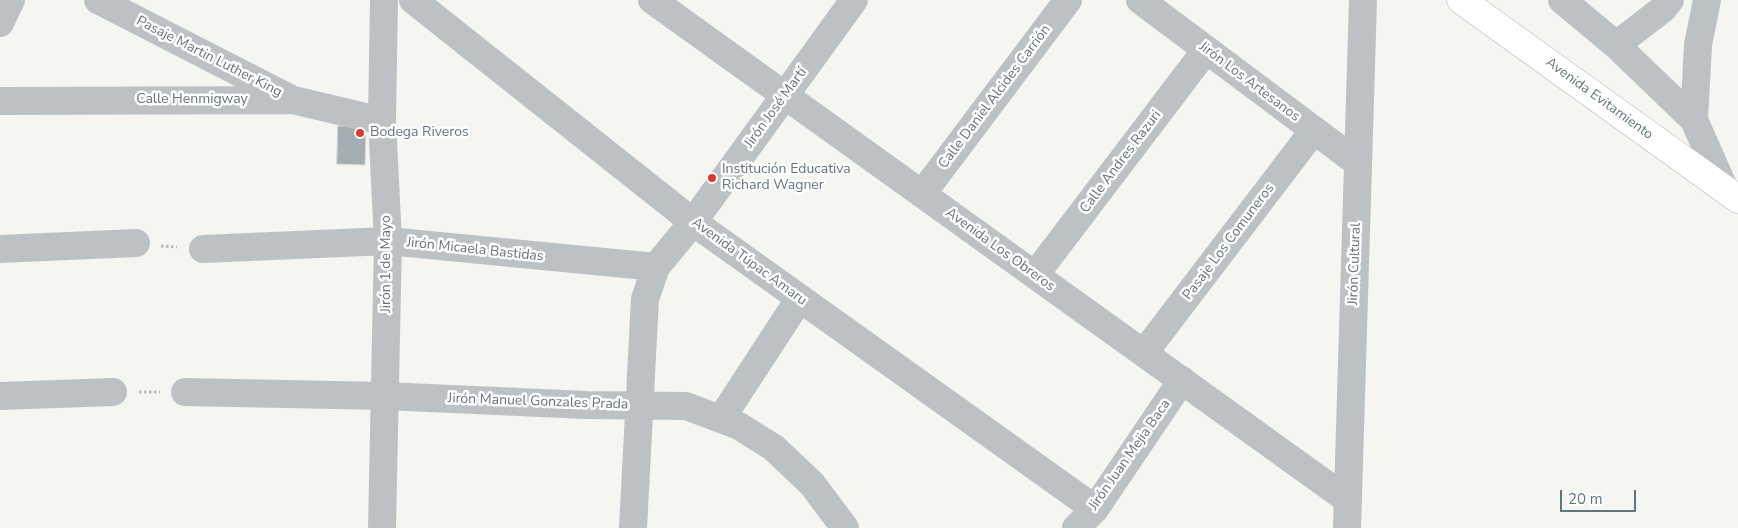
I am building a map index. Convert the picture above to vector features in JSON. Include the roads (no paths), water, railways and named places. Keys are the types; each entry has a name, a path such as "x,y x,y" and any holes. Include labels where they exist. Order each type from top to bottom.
{"street":[{"path":"0,23 11,0"},
{"name":"Pasaje Martin Luther King","path":"98,0 293,100"},
{"name":"Jirón 1 de Mayo","path":"382,528 388,241 382,120 384,0"},
{"name":"Avenida Túpac Amaru","path":"413,0 693,222 1095,509"},
{"name":"Avenida Los Obreros","path":"652,0 1348,500"},
{"name":"Jirón José Martí","path":"633,528 645,299 656,267 693,222 854,0"},
{"name":"Calle Daniel Alcides Carrión","path":"922,194 1068,0"},
{"name":"Jirón Los Artesanos","path":"1140,0 1358,163"},
{"name":"Jirón Cultural","path":"1347,528 1363,0"},
{"name":"Avenida Evitamiento","path":"1461,0 1732,194"},
{"path":"1562,0 1616,45 1694,120 1732,194"},
{"path":"1616,45 1664,9 1670,0"},
{"path":"1694,120 1698,45 1707,0"},
{"name":"Calle Andres Razuri","path":"1035,275 1206,50"},
{"name":"Calle Henmigway","path":"0,101 293,100 382,120"},
{"name":"Pasaje Los Comuneros","path":"1144,353 1314,130"},
{"name":"Jirón Micaela Bastidas","path":"203,249 388,241 656,267"},
{"path":"0,249 136,243"},
{"path":"721,419 800,298"},
{"name":"Jirón Juan Mejia Baca","path":"1076,528 1095,509 1182,380"},
{"path":"0,396 113,392"},
{"name":"Jirón Manuel Gonzales Prada","path":"185,392 385,396 686,406 739,426 774,448 812,484 845,528"}],"place":[{"name":"Bodega Riveros","path":"360,133"},
{"name":"Institución Educativa Richard Wagner","path":"712,178"}]}
